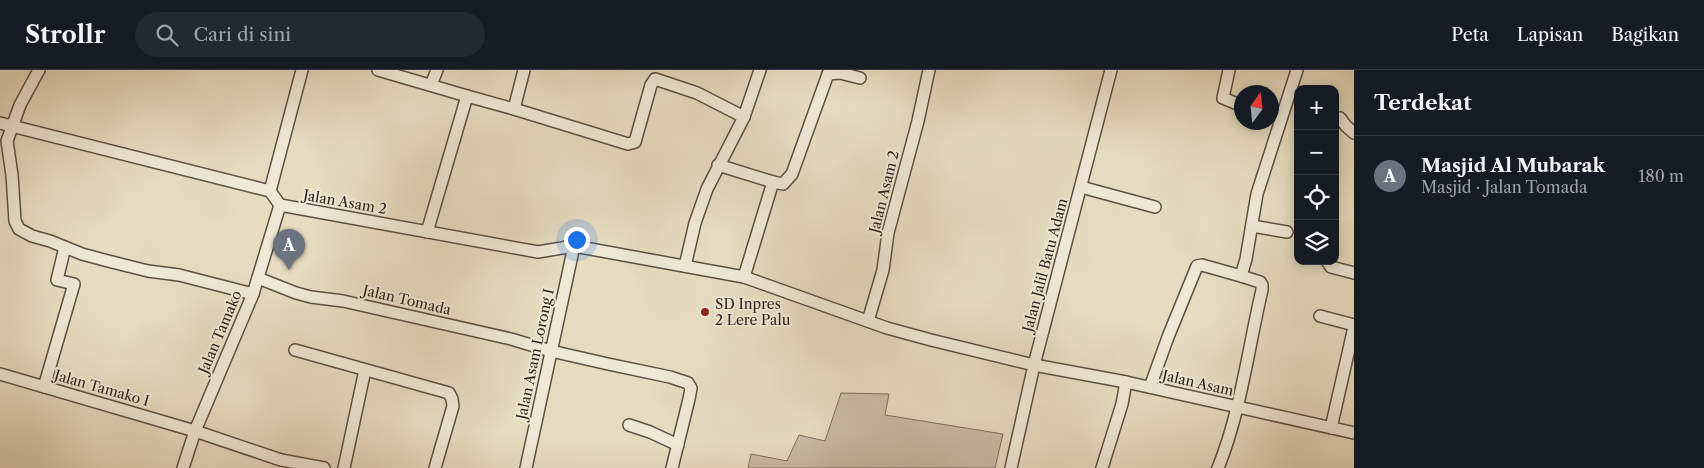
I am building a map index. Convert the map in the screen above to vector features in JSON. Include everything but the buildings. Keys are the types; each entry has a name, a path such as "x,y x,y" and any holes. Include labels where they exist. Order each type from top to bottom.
{"street":[{"path":"37,70 20,104 6,124 4,143 12,175 15,221 19,229 26,234 126,266 180,275 253,294"},
{"path":"270,191 302,70"},
{"path":"378,70 514,108 628,144 636,142 651,85 655,79 697,93 744,117"},
{"path":"431,85 436,70"},
{"path":"514,108 524,70"},
{"path":"685,266 707,189 744,117 760,70"},
{"name":"Jalan Asam 2","path":"868,321 883,270 888,232 920,112 929,70"},
{"name":"Jalan Jalil Batu Adam","path":"1011,468 1034,365 1111,70"},
{"path":"1229,70 1223,98 1234,103"},
{"path":"1279,110 1297,70"},
{"path":"718,165 784,184 792,174 828,74 860,78"},
{"path":"427,232 467,96"},
{"path":"1340,118 1354,133"},
{"path":"6,124 270,191 280,205"},
{"path":"1241,276 1257,194 1273,130"},
{"path":"744,277 773,182"},
{"path":"1081,187 1155,207"},
{"name":"Jalan Asam 2","path":"280,205 538,252 574,246 744,277 868,321 930,340 1034,365"},
{"name":"Jalan Tamako","path":"183,468 195,431 253,294 280,205"},
{"path":"1252,226 1287,232"},
{"name":"Jalan Asam Lorong I","path":"526,468 574,246"},
{"path":"44,387 74,284 57,280 65,247"},
{"path":"1150,387 1168,337 1198,266 1202,265 1260,282 1262,290 1237,408 1229,442 1218,468"},
{"path":"1330,265 1354,273"},
{"name":"Jalan Tomada","path":"258,278 296,293 343,301 511,339 551,351 688,383 691,388 689,399 672,468"},
{"path":"1320,316 1354,326 1331,428"},
{"path":"296,350 447,392 452,396 452,406 435,468"},
{"name":"Jalan Asam","path":"1034,365 1150,387 1354,433"},
{"path":"344,468 365,370"},
{"name":"Jalan Tamako I","path":"0,374 195,431"},
{"path":"1102,468 1122,404 1126,382"},
{"path":"629,426 650,432 678,445"},
{"path":"195,431 281,460 324,468"}],"shaded area":[{"path":"841,393 889,394 885,415 1003,434 995,468 748,468 751,454 787,461 799,435 825,441"}],"place":[{"name":"Masjid Al Mubarak","path":"289,270"},
{"name":"SD Inpres 2 Lere Palu","path":"705,312"}]}
